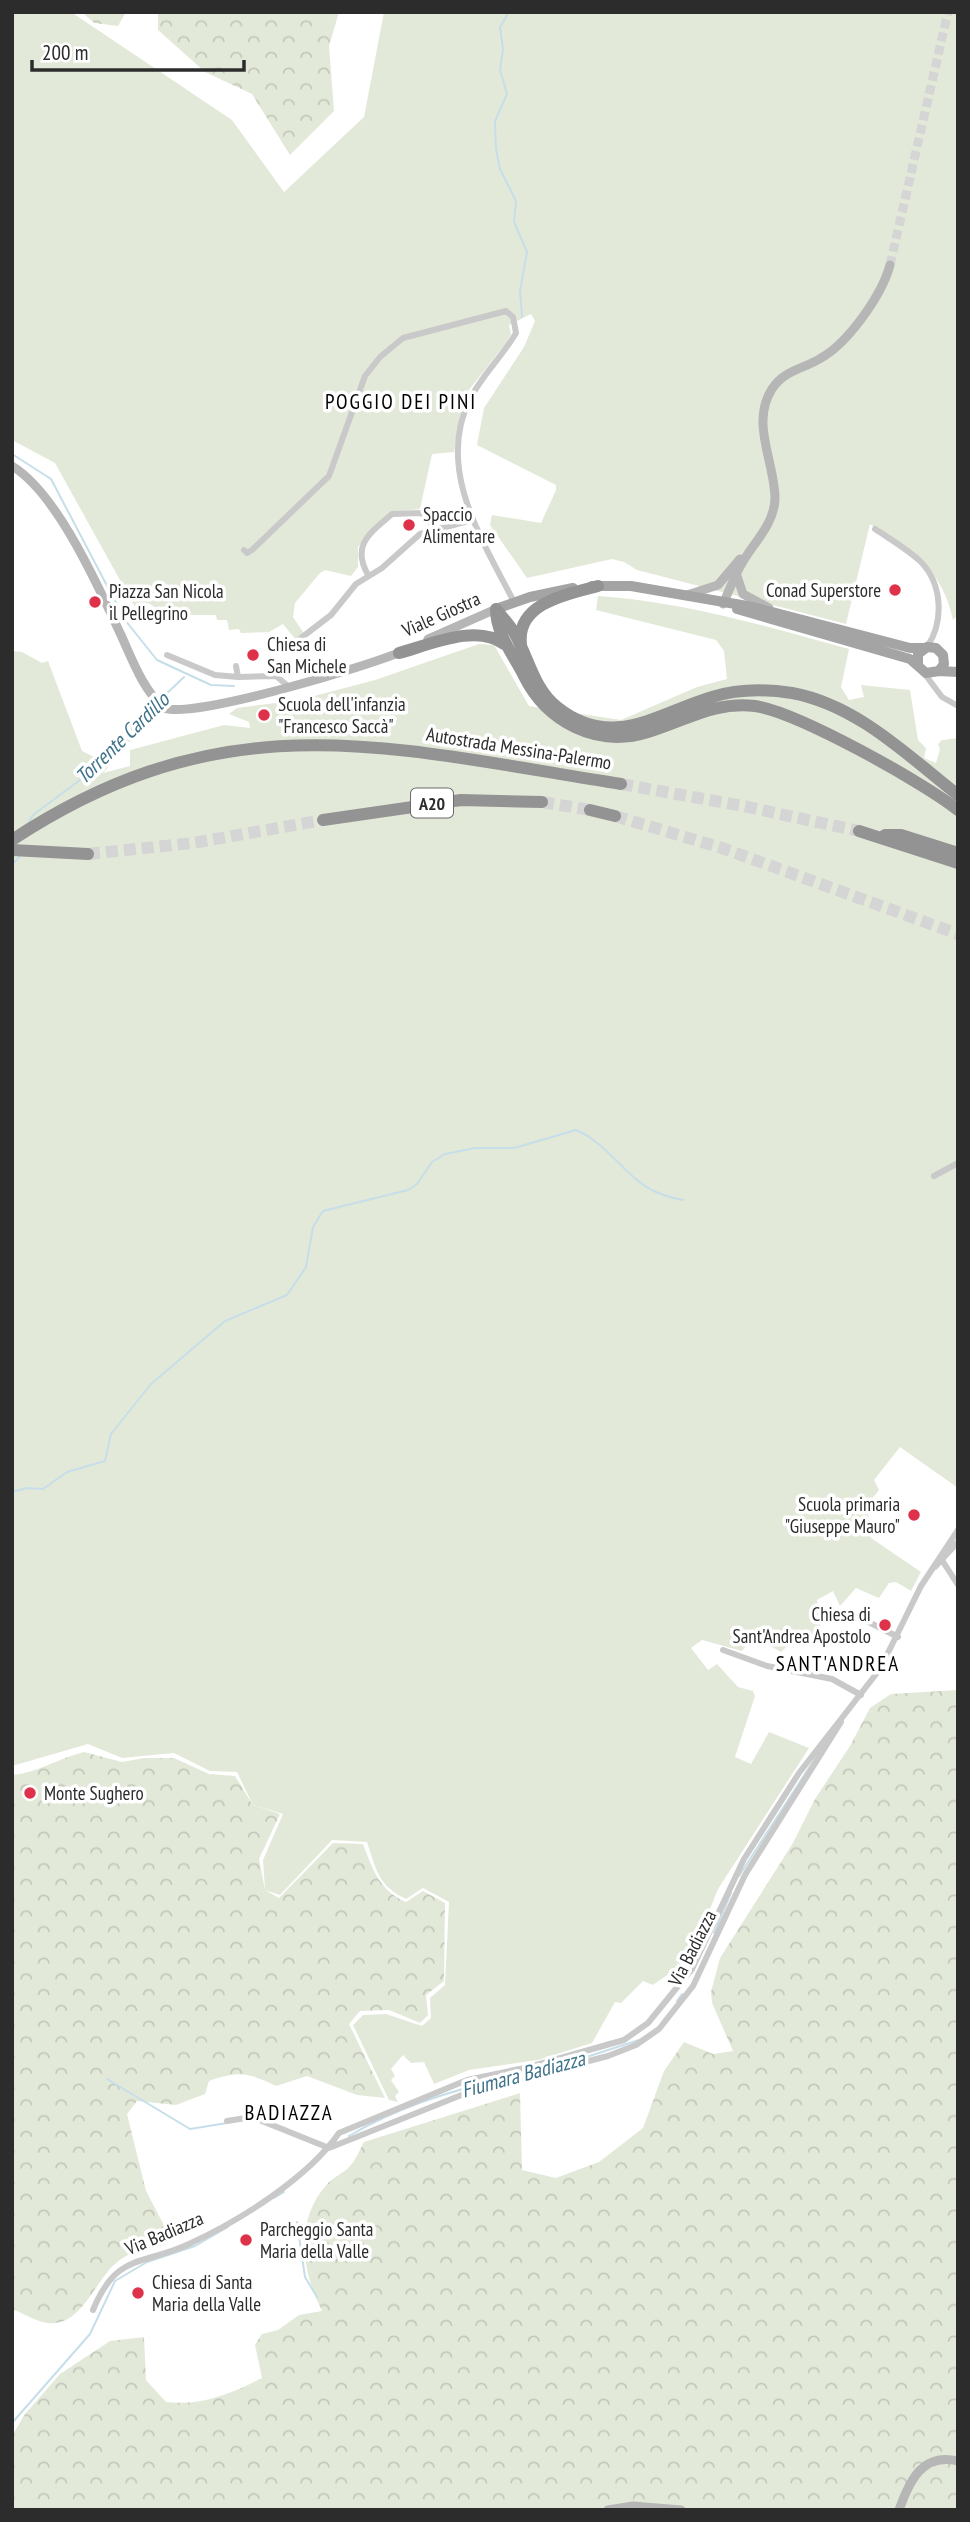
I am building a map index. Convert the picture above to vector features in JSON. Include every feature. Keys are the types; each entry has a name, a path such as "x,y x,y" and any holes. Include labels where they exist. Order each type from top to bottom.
{"highway":[{"path":"516,650 521,626 531,612 568,594 598,586"},
{"path":"496,608 538,700 569,725 591,733 626,736 727,693 766,691 799,695 865,722 958,795"},
{"path":"399,653 477,634 497,639 516,650"},
{"path":"673,718 711,708 750,706 785,714 853,749 958,810"},
{"name":"Autostrada Messina-Palermo","path":"13,840 72,804 136,776 218,753 309,743 359,744 419,751 621,784"},
{"name":"A20","path":"323,820 461,800 542,803"},
{"path":"590,810 615,816"},
{"path":"863,833 928,848 957,860"},
{"path":"12,850 88,854"}],"main road":[{"path":"686,596 712,588 725,577 766,527 774,505 763,425 768,397 785,374 819,360 835,346 879,296 891,265"},
{"name":"Viale Giostra","path":"12,466 30,478 46,496 100,593 134,665 157,701 177,710 361,669 496,608 555,591 598,586 631,586 723,604 753,607 910,648 925,648"},
{"path":"723,604 751,548"},
{"path":"737,574 743,594 790,617"},
{"path":"723,604 722,587 725,577"},
{"name":"Viale Giostra","path":"723,604 749,614 902,656 920,668"},
{"path":"958,661 925,648 918,654 920,668 958,672"},
{"path":"938,672 944,664 942,653"},
{"path":"899,2510 909,2481 921,2468 940,2459 958,2461"},
{"path":"608,2510 634,2506 681,2510"}],"street":[{"path":"244,551 247,553 252,550 329,476 365,376 380,357 403,338 506,311 513,317 516,333 468,403 457,459 472,520 514,602"},
{"path":"368,575 360,560 360,550 369,536 393,514 421,513 436,529"},
{"path":"301,638 331,615 349,591 368,575 382,568 420,534 472,520"},
{"path":"875,529 926,568 939,606 937,629 942,653"},
{"path":"925,648 937,629"},
{"path":"167,655 215,675 276,676 288,686"},
{"path":"236,666 237,677"},
{"path":"920,668 935,690 958,706"},
{"path":"935,690 938,672"},
{"path":"934,1176 958,1163"},
{"path":"941,1558 958,1530"},
{"path":"941,1558 958,1542"},
{"path":"941,1558 958,1585"},
{"name":"Via Badiazza","path":"329,2148 469,2092 540,2075 636,2045 664,2024 693,1986 745,1875 843,1718 898,1637 929,1574 941,1558"},
{"path":"849,1612 898,1637"},
{"path":"723,1650 767,1666 832,1678 861,1695"},
{"name":"Via Badiazza","path":"93,2310 106,2284 123,2268 197,2239 274,2194 329,2148 339,2133 454,2084 542,2064 631,2037 658,2012 702,1953 744,1859 799,1773 828,1733 843,1718"},
{"path":"684,1980 693,1986"},
{"path":"228,2121 252,2117 260,2119 299,2138 329,2148"}],"green space":[{"path":"12,12 71,12 232,120 284,192 364,117 384,12 958,12 958,615 953,620 941,586 923,563 870,524 846,624 637,570 612,559 527,578 490,525 492,515 541,523 556,485 477,445 484,408 524,347 535,321 531,314 509,325 511,334 506,343 465,395 454,452 432,454 420,509 392,512 358,547 358,567 351,576 325,570 320,573 295,603 293,617 303,632 296,640 283,624 269,632 241,633 239,629 229,630 227,620 217,620 216,615 189,615 188,619 179,619 177,622 165,619 166,614 148,603 136,609 55,463 12,440"},
{"path":"82,12 126,12 118,26 94,23"},
{"path":"158,12 339,12 329,46 334,111 290,155 252,94 205,72 158,30"},
{"path":"598,596 693,609 849,649 841,687 849,700 864,697 861,685 910,690 918,740 926,748 924,758 936,763 940,749 938,744 942,740 958,738 958,1488 900,1447 874,1480 879,1490 867,1505 871,1538 921,1572 911,1591 896,1582 889,1583 879,1598 856,1588 840,1606 833,1591 817,1600 822,1640 798,1636 781,1652 760,1640 750,1641 742,1651 702,1640 691,1648 708,1670 717,1664 738,1687 753,1691 755,1696 735,1757 751,1764 769,1732 809,1748 718,1889 690,1959 653,1985 643,1981 621,2003 615,2002 592,2043 538,2060 469,2070 434,2084 424,2062 411,2063 403,2055 391,2069 395,2076 391,2080 399,2092 395,2096 398,2102 389,2100 353,2025 363,2015 386,2014 422,2026 431,2018 430,1998 445,1985 449,1902 423,1888 406,1899 397,1894 379,1876 367,1842 332,1840 280,1895 265,1890 263,1860 283,1814 253,1805 237,1772 210,1771 174,1753 122,1758 88,1744 12,1766 12,651 22,652 42,663 48,661 82,751 94,757 103,752 152,702 158,709 103,773 130,766 130,750 224,725 250,728 249,722 229,714 237,708 299,700 375,680 479,644 494,645 529,706 621,720 697,687 727,679 724,651 716,640 596,610"},
{"path":"958,1690 958,2510 12,2510 12,2436 25,2414 60,2374 110,2341 144,2337 146,2380 166,2402 216,2398 262,2378 255,2345 262,2334 278,2330 299,2315 322,2311 309,2278 304,2245 306,2229 317,2197 328,2183 352,2164 364,2142 520,2093 522,2170 556,2178 599,2162 643,2128 664,2071 684,2042 713,2054 733,2051 712,2003 711,1992 720,1958 793,1843 815,1799 850,1746 870,1708 891,1694"},
{"path":"84,1752 122,1762 144,1758 174,1758 209,1774 235,1776 253,1805 280,1814 259,1859 265,1890 279,1898 333,1843 363,1844 378,1878 389,1892 406,1902 423,1891 445,1903 444,1981 426,1995 428,2015 420,2023 389,2010 360,2011 349,2024 385,2098 357,2095 307,2076 276,2086 258,2078 236,2074 209,2081 205,2094 176,2105 137,2101 127,2114 146,2191 166,2229 165,2245 138,2251 120,2260 70,2318 48,2323 12,2309 12,1775"}],"waterway":[{"path":"509,12 500,27 503,49 500,70 507,94 495,121 496,149 500,169 516,201 514,222 527,252 520,291 522,317"},
{"path":"12,454 51,479 125,620 157,660 211,685 234,686"},
{"name":"Torrente Cardillo","path":"160,700 184,677"},
{"name":"Torrente Cardillo","path":"27,826 33,815 96,768 156,704"},
{"name":"Torrente Cardillo","path":"12,865 21,855"},
{"path":"12,1492 27,1488 43,1489 67,1472 105,1461 111,1434 151,1384 225,1321 287,1295 306,1267 313,1227 323,1211 408,1190 417,1184 432,1162 445,1154 475,1148 514,1148 576,1130 598,1143 645,1186 662,1195 683,1200"},
{"name":"Fiumara Badiazza","path":"739,1876 816,1757"},
{"name":"Fiumara Badiazza","path":"714,1933 731,1893"},
{"name":"Fiumara Badiazza","path":"677,2001 682,1994"},
{"name":"Fiumara Badiazza","path":"571,2062 639,2040"},
{"name":"Fiumara Badiazza","path":"349,2136 368,2125 431,2099 518,2076"},
{"path":"107,2079 190,2129 227,2123"},
{"name":"Fiumara Badiazza","path":"274,2198 284,2192"},
{"path":"297,2222 305,2277 317,2297"},
{"name":"Fiumara Badiazza","path":"12,2423 90,2334 115,2281 147,2262 195,2246 228,2227"}],"tunnel":[{"path":"890,265 948,12"},
{"path":"621,784 859,831"},
{"path":"542,802 590,810"},
{"path":"615,816 722,848 958,934"},
{"path":"88,854 193,843 323,820"}],"place":[{"name":"Spaccio Alimentare","path":"409,525"},
{"name":"Conad Superstore","path":"895,590"},
{"name":"Piazza San Nicola il Pellegrino","path":"95,602"},
{"name":"Chiesa di San Michele","path":"253,655"},
{"name":"Scuola dell'infanzia \"Francesco Saccà\"","path":"264,715"},
{"name":"Scuola primaria \"Giuseppe Mauro\"","path":"914,1515"},
{"name":"Chiesa di Sant'Andrea Apostolo","path":"885,1625"},
{"name":"Monte Sughero","path":"30,1793"},
{"name":"Parcheggio Santa Maria della Valle","path":"246,2240"},
{"name":"Chiesa di Santa Maria della Valle","path":"138,2293"}],"district":[{"name":"POGGIO DEI PINI","path":"401,401"},
{"name":"SANT'ANDREA","path":"838,1663"},
{"name":"BADIAZZA","path":"289,2112"}]}
